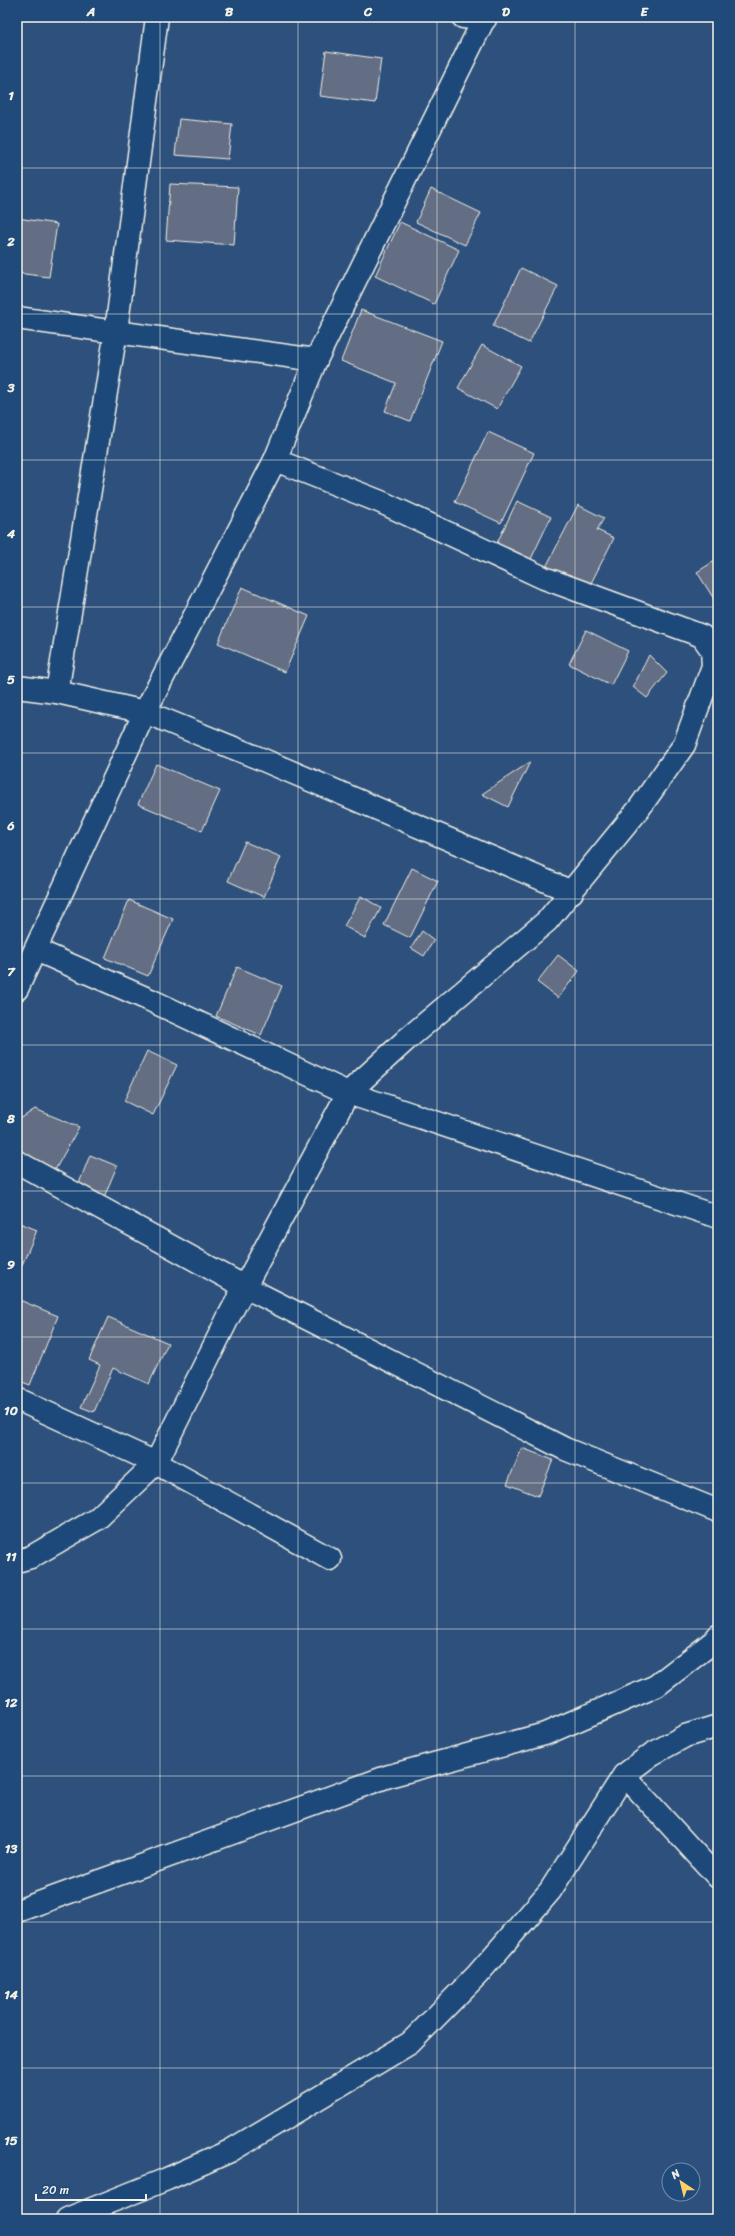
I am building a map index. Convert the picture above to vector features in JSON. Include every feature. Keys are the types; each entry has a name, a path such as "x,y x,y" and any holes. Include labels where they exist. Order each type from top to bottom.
{"street":[{"path":"57,692 116,331 157,17"},
{"path":"17,988 36,950 145,712 275,460 316,360 485,18 463,17"},
{"path":"17,318 316,360"},
{"path":"17,1561 31,1557 97,1519 156,1463 245,1287 348,1093 406,1040 547,921 572,892 638,810 684,745 714,666 712,650 702,636 544,578 381,502 275,460"},
{"path":"17,687 57,692 145,712 261,759 572,892"},
{"path":"36,950 150,1000 348,1093 718,1217"},
{"path":"17,1162 245,1287 565,1449 718,1511"},
{"path":"17,1399 156,1463 330,1559"},
{"path":"17,1911 389,1776 545,1734 656,1686 714,1642 718,1636"},
{"path":"67,2219 166,2179 230,2150 410,2043 477,1975 550,1891 624,1774 652,1754 685,1736 718,1726"}],"lane":[{"path":"624,1774 717,1874"}],"building":[{"path":"326,51 381,59 375,103 320,96"},
{"path":"179,119 232,124 228,159 175,155"},
{"path":"170,184 238,187 234,245 166,240"},
{"path":"431,189 481,213 465,245 416,222"},
{"path":"17,218 57,224 49,277 17,273"},
{"path":"400,222 459,250 434,304 375,276"},
{"path":"521,268 558,286 529,343 493,326"},
{"path":"361,310 442,341 410,421 385,411 396,383 341,361"},
{"path":"482,345 521,366 497,409 458,388"},
{"path":"488,432 534,453 501,523 455,502"},
{"path":"517,501 551,517 531,559 497,543"},
{"path":"578,505 604,518 597,530 614,538 588,589 546,567"},
{"path":"718,559 718,596 714,599 697,572"},
{"path":"242,587 309,616 285,672 218,643"},
{"path":"586,630 628,651 611,685 569,664"},
{"path":"649,655 667,673 647,698 633,687"},
{"path":"530,762 508,807 482,794"},
{"path":"156,764 220,791 202,831 138,804"},
{"path":"245,842 281,857 264,897 228,881"},
{"path":"412,868 438,881 410,938 384,925"},
{"path":"361,896 381,908 365,938 344,926"},
{"path":"129,900 173,919 148,976 105,958"},
{"path":"422,931 434,940 424,956 411,948"},
{"path":"558,955 579,971 558,998 537,982"},
{"path":"237,967 282,986 261,1035 216,1016"},
{"path":"147,1051 177,1065 153,1115 124,1101"},
{"path":"35,1109 79,1127 55,1170 17,1152 17,1121"},
{"path":"90,1155 117,1166 104,1197 78,1186"},
{"path":"17,1222 37,1230 22,1265 17,1263"},
{"path":"17,1299 58,1316 30,1385 17,1380"},
{"path":"108,1317 168,1343 149,1384 113,1368 94,1412 81,1407 100,1365 89,1360"},
{"path":"522,1448 553,1460 538,1496 507,1484"}]}
